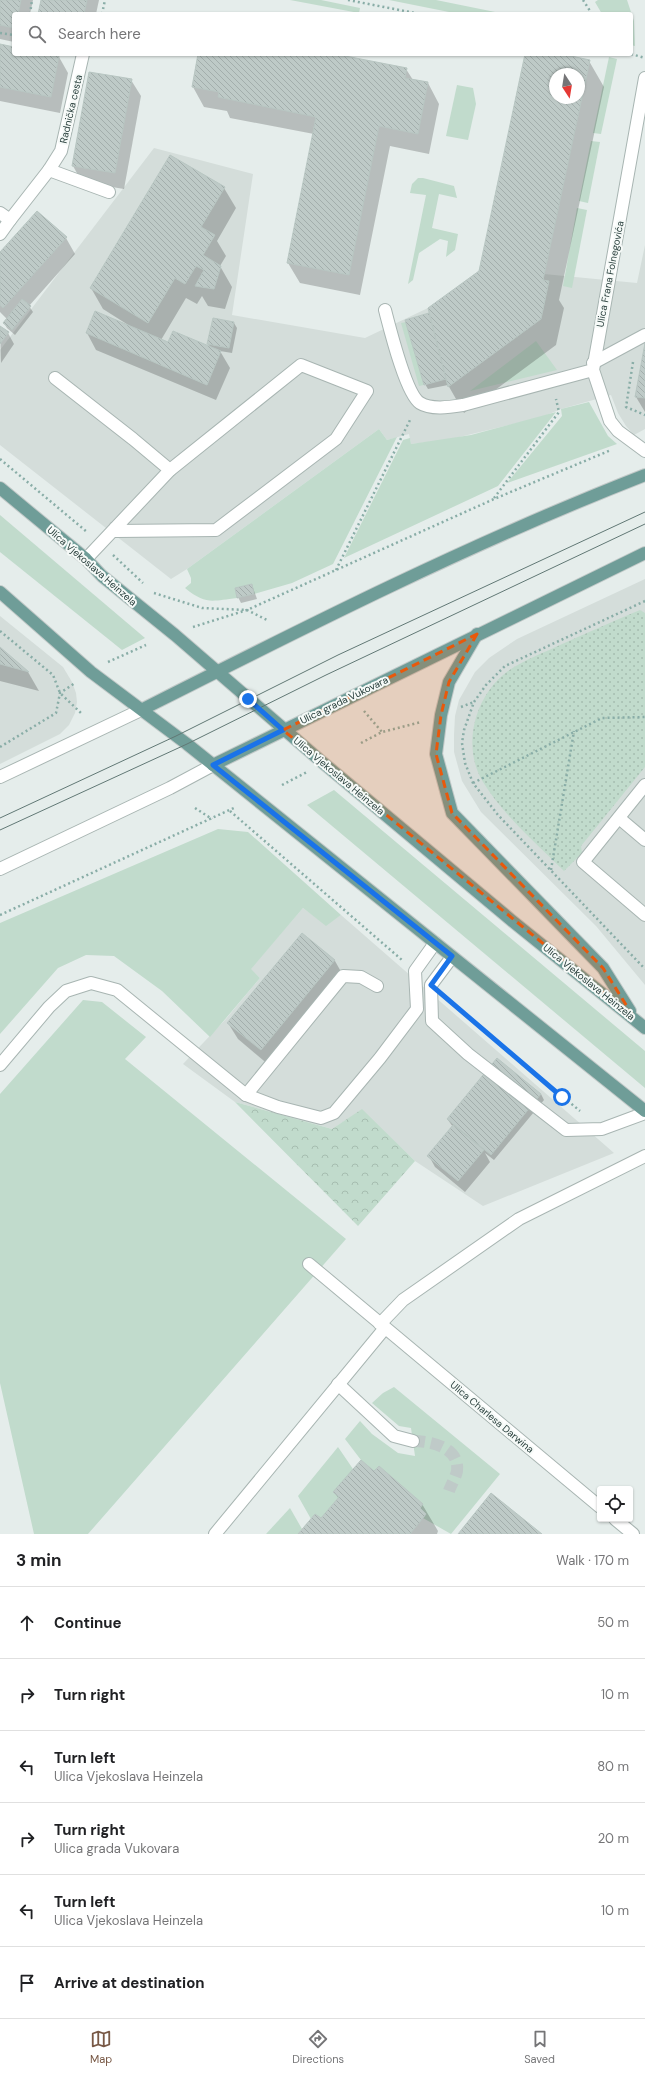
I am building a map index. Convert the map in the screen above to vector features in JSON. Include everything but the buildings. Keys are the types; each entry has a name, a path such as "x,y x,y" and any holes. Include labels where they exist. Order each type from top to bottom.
{"main road":[{"path":"143,709 216,672 477,546 556,511 645,475"},
{"name":"Ulica Vjekoslava Heinzela","path":"0,488 86,559 102,576 175,635 283,730 511,920 645,1028"},
{"name":"Ulica grada Vukovara","path":"213,765 477,634 645,553"},
{"path":"0,592 91,672 143,709 645,1112"},
{"path":"477,634 448,682 441,715 436,754 452,813 603,968 635,1019"}],"street":[{"name":"Radnička cesta","path":"10,220 50,170 61,151 83,56"},
{"name":"Ulica Frana Folnegovića","path":"645,78 642,124 593,367 610,421 618,431 645,452"},
{"path":"50,170 109,192"},
{"path":"0,213 10,220 0,234"},
{"path":"385,310 410,391 420,403 439,407 463,405 551,382 593,367 641,337"},
{"path":"86,559 115,528 170,470 301,365 367,391 336,439 216,530 116,531 115,528"},
{"path":"55,378 170,470"},
{"path":"0,777 143,709"},
{"name":"Ulica grada Vukovara","path":"0,869 170,788 213,765"},
{"path":"645,785 583,862 645,915"},
{"path":"619,818 645,840"},
{"path":"0,1064 49,1007 66,991 91,983 117,990 246,1095 278,1107 321,1118 334,1113 380,1058 417,1008 415,971 435,943"},
{"path":"452,956 431,985 432,1021 468,1054 566,1130 602,1129 645,1112"},
{"path":"246,1095 343,976 361,977 378,986"},
{"path":"215,1534 338,1384 403,1300 519,1219 645,1156"},
{"name":"Ulica Charlesa Darwina","path":"309,1264 597,1505"},
{"path":"338,1384 394,1436 413,1441"},
{"path":"619,1522 633,1534"}],"path":[{"path":"30,12 32,0"},
{"path":"102,12 105,0"},
{"path":"348,0 410,12"},
{"path":"583,0 591,12"},
{"path":"0,33 12,35"},
{"path":"633,55 645,58"},
{"path":"641,337 626,407 645,415"},
{"path":"494,499 559,412 551,382"},
{"path":"336,570 400,439 420,403"},
{"path":"192,628 248,610 494,499 600,454"},
{"path":"645,601 505,666 486,685 474,702 462,743 465,763 473,783 498,815 645,969"},
{"path":"248,610 267,620"},
{"path":"0,631 53,675 60,693 81,713"},
{"path":"121,655 146,645"},
{"path":"0,747 56,713 60,693"},
{"path":"363,710 382,732"},
{"path":"473,783 574,730 602,718 645,717"},
{"path":"361,743 382,732 422,722"},
{"path":"551,870 574,730"},
{"path":"282,785 308,772"},
{"path":"0,916 213,820 236,807"},
{"path":"195,808 213,820"},
{"path":"230,811 400,958"},
{"path":"431,985 562,1097"}],"highlighted area":[{"path":"477,634 449,682 441,715 436,754 452,813 603,968 635,1019 283,730"}],"shaded area":[{"path":"154,148 253,174 232,315 365,338 428,308 479,271 481,260 544,274 637,283 645,245 645,429 634,435 618,413 611,395 561,409 542,417 447,440 411,444 409,434 387,440 379,429 187,569 171,579 0,445 0,350"},
{"path":"645,579 645,985 596,926 481,812 462,781 454,752 454,735 455,716 459,700 475,672 489,658 517,639"},
{"path":"0,616 63,667 72,682 76,693 77,702 75,713 69,725 60,734 0,764"},
{"path":"303,908 326,925 341,915 614,1153 483,1206 415,1161 362,1110 332,1129 235,1102 183,1064 225,1020 260,978 250,969"}],"green space":[{"path":"290,0 321,0 360,8 359,12"},
{"path":"389,0 436,0 495,12 449,12"},
{"path":"598,0 627,0 631,12 601,12 595,2"},
{"path":"633,18 634,21 635,46 633,46"},
{"path":"609,57 617,59 601,134 593,133"},
{"path":"457,85 473,88 476,104 468,140 446,136"},
{"path":"591,141 600,142 588,203 579,201"},
{"path":"418,178 454,186 457,198 439,194 432,228 458,234 455,250 446,257 448,241 440,239 419,253 413,280 408,284 426,195 410,193 412,184"},
{"path":"577,208 587,210 572,288 563,286"},
{"path":"406,322 424,385 419,386 401,323"},
{"path":"536,341 557,370 470,391"},
{"path":"589,402 608,436 617,444 507,483 562,416 561,409"},
{"path":"556,412 498,486 344,558 403,440 410,438 411,444 471,435"},
{"path":"379,429 387,440 397,437 333,564 292,583 254,594 252,584 235,588 237,598 215,601 209,600 198,597 185,588 191,583 191,578 187,569"},
{"path":"0,515 145,638 122,650 0,552"},
{"path":"640,610 645,613 645,767 581,846 582,853 564,871 510,818 483,782 476,768 473,753 475,722 487,693 508,671 520,663"},
{"path":"334,790 645,1051 645,1088 307,805"},
{"path":"218,829 248,832 341,915 326,926 303,908 251,969 260,978 210,1037 162,991 114,956 86,955 58,968 0,1034 0,923"},
{"path":"83,1000 102,1002 146,1037 125,1059 346,1239 88,1534 34,1534 0,1383 0,1094"},
{"path":"235,1102 332,1129 362,1109 415,1161 358,1226"},
{"path":"394,1387 500,1474 451,1534 423,1518 426,1514 420,1508 423,1504 379,1466 374,1471 361,1460 345,1439 360,1421 372,1434 398,1453 415,1456 411,1428 399,1426 372,1403 383,1393"},
{"path":"338,1447 353,1469 339,1497 321,1518 315,1514 311,1519 298,1496"},
{"path":"290,1508 302,1529 298,1534 266,1534"}],"tunnel":[{"path":"413,1441 435,1444 449,1451 454,1456 457,1463 457,1471 449,1491"}],"tram line":[{"path":"0,818 176,736 338,655 645,512"},
{"path":"0,830 187,744 326,675 645,524"}],"route":[{"path":"248,699 283,730 213,765 452,956 431,985 562,1097"}]}
